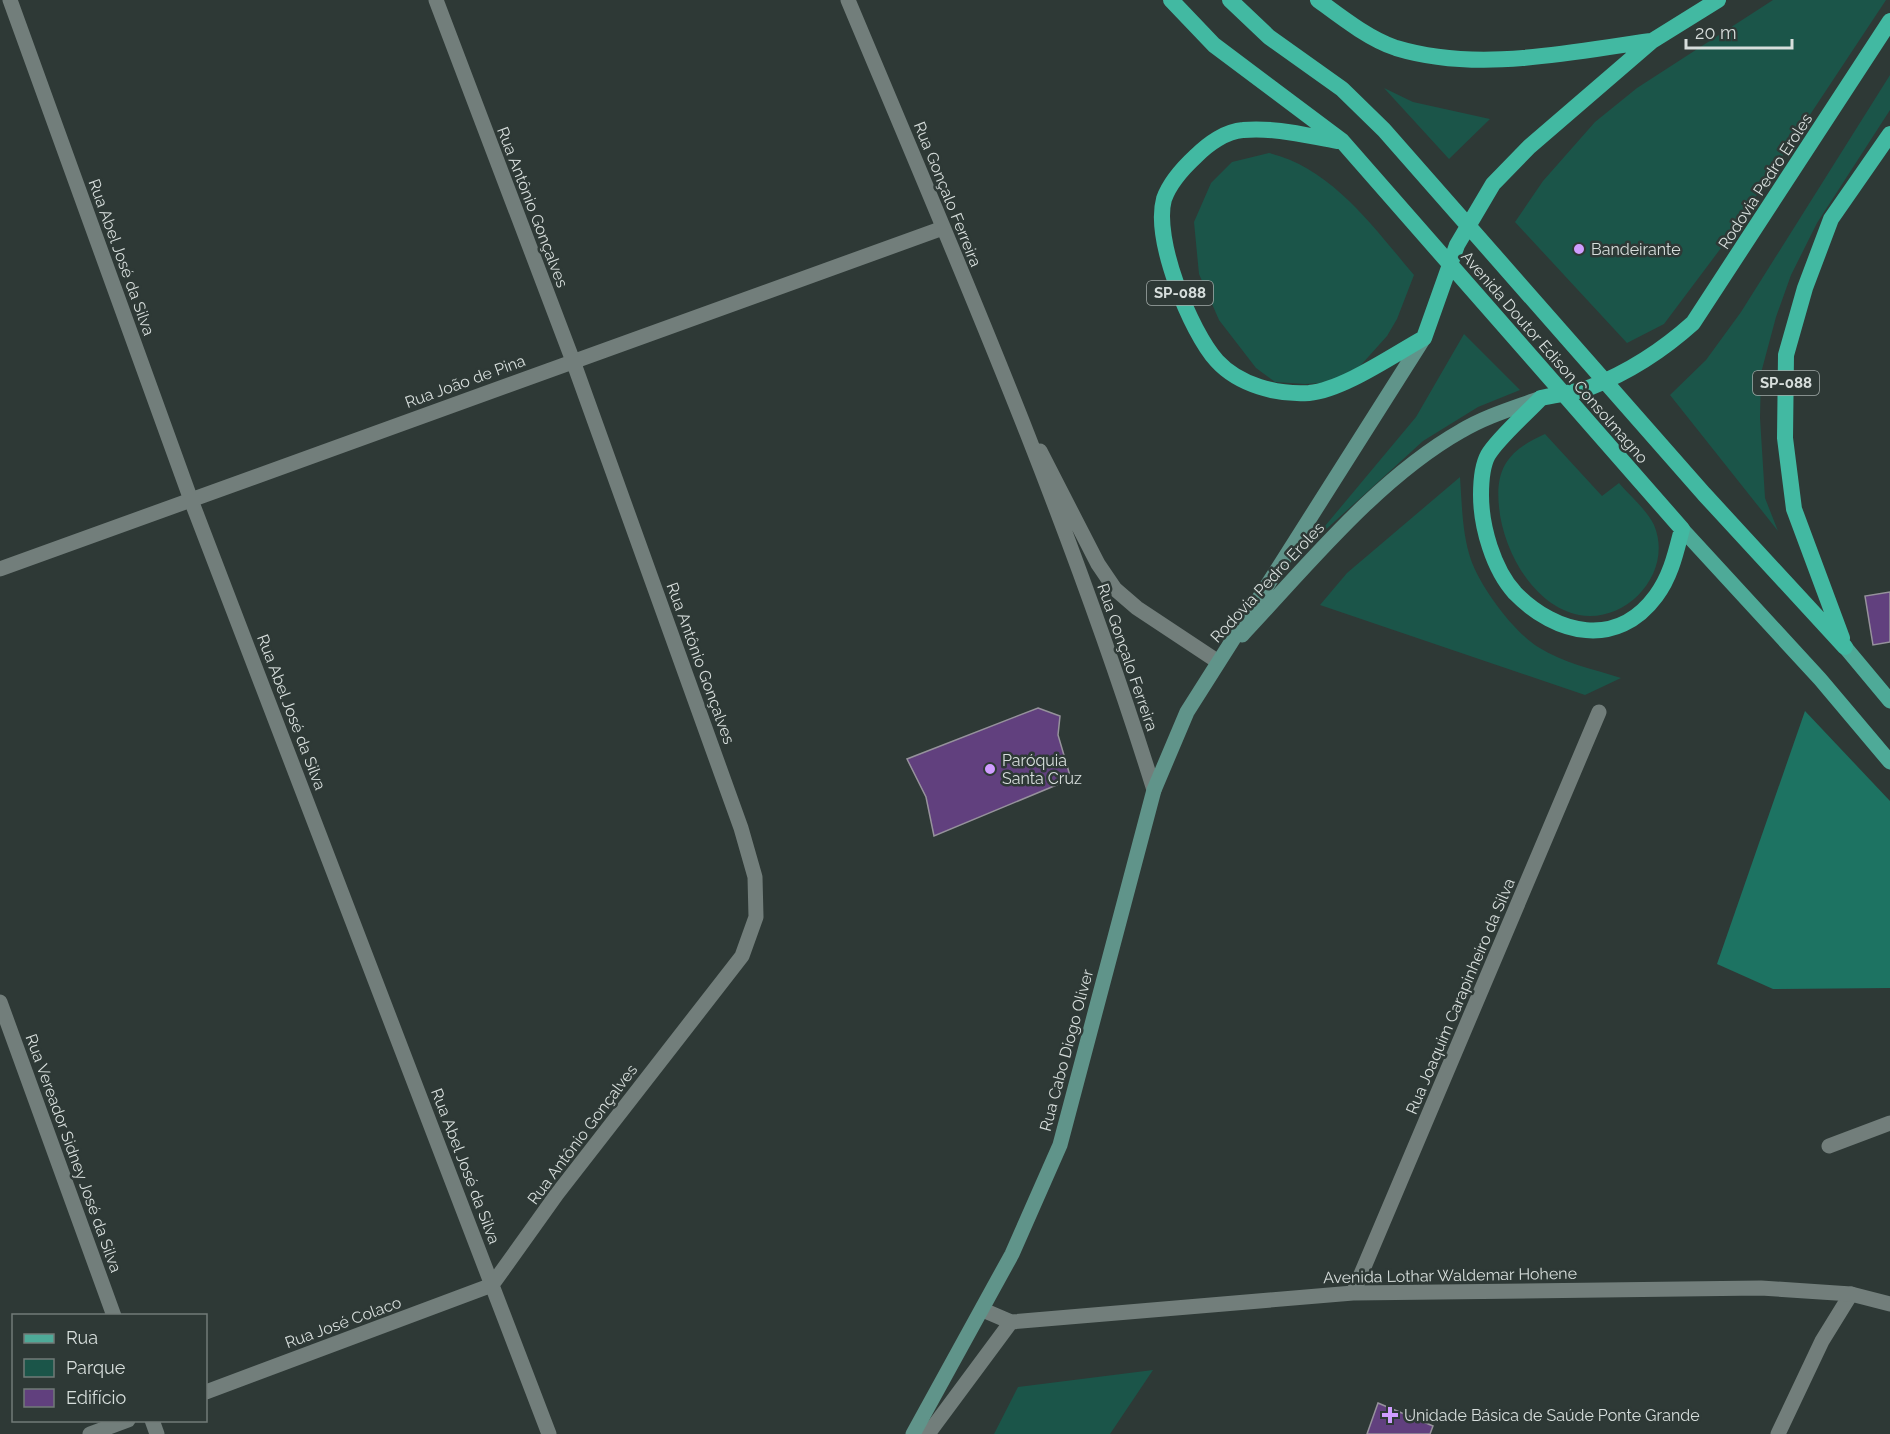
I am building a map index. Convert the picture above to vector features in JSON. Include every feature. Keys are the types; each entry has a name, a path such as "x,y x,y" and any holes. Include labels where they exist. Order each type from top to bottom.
{"highway":[{"name":"Avenida Doutor Edison Consolmagno","path":"1171,0 1214,45 1342,141 1682,528"},
{"name":"Avenida Doutor Edison Consolmagno","path":"1230,0 1269,37 1342,90 1384,129 1704,494 1845,647"},
{"path":"1318,0 1347,21 1395,47 1447,58 1487,61 1652,41"},
{"path":"1424,338 1457,245 1493,184 1529,147 1652,41 1718,0"},
{"name":"Rodovia Pedro Eroles","path":"1546,397 1590,387 1660,352 1694,323 1890,21"},
{"name":"SP-088","path":"1342,141 1277,131 1241,129 1209,143 1178,174 1164,200 1163,241 1177,286 1195,327 1217,361 1249,384 1274,390 1310,393 1348,381 1424,338"},
{"name":"SP-088","path":"1845,647 1794,509 1785,438 1786,355 1805,288 1832,219 1890,134"},
{"path":"1546,397 1488,455 1481,482 1481,513 1496,560 1514,591 1541,615 1570,628 1597,631 1622,626 1639,614 1656,596 1672,569 1682,528"}],"main road":[{"name":"Rodovia Pedro Eroles","path":"1217,661 1424,338"},
{"name":"Rodovia Pedro Eroles","path":"1217,661 1354,516 1390,483 1460,432 1487,417 1546,397"},
{"name":"Avenida Doutor Edison Consolmagno","path":"1682,528 1820,679 1890,762"},
{"name":"Avenida Doutor Edison Consolmagno","path":"1845,647 1890,701"},
{"name":"Rua Cabo Diogo Oliver","path":"913,1434 983,1311 1012,1254 1060,1145 1154,790 1187,712 1217,661"}],"street":[{"name":"Rua Abel José da Silva","path":"10,0 191,500 549,1434"},
{"name":"Rua Antônio Gonçalves","path":"436,0 573,361 741,828 755,877 756,917 742,956 557,1194 492,1285"},
{"name":"Rua Gonçalo Ferreira","path":"848,0 943,228 1104,636 1154,790"},
{"name":"Rua João de Pina","path":"0,569 943,228"},
{"name":"Rua Gonçalo Ferreira","path":"1013,403 1072,509 1098,564 1115,589 1137,608 1217,661"},
{"name":"Rua Joaquim Carapinheiro da Silva","path":"1353,1293 1599,712"},
{"name":"Rua Vereador Sidney José da Silva","path":"0,1002 113,1314"},
{"path":"1829,1146 1890,1123"},
{"name":"Rua José Colaco","path":"207,1392 492,1285"},
{"name":"Avenida Lothar Waldemar Hohene","path":"983,1311 1011,1322 1353,1293 1761,1288 1851,1294 1890,1304"},
{"path":"1778,1434 1822,1341 1851,1294"},
{"path":"928,1434 1011,1322"},
{"path":"90,1434 123,1422"}],"green space":[{"path":"1773,0 1886,0 1727,240 1664,324 1627,343 1515,222 1543,181 1595,122 1637,88"},
{"path":"1890,75 1890,110 1817,223 1791,275 1776,317 1761,373 1760,418 1765,498 1778,531 1670,395 1706,360 1741,312"},
{"path":"1384,88 1413,102 1490,119 1449,159"},
{"path":"1269,153 1313,172 1332,186 1367,220 1414,275 1397,319 1387,336 1361,365 1335,382 1305,384 1275,382 1256,368 1219,320 1199,274 1194,222 1211,183 1232,162"},
{"path":"1464,334 1520,390 1478,407 1423,441 1310,544 1416,417"},
{"path":"1545,434 1602,496 1619,483 1654,525 1658,543 1657,560 1652,577 1629,603 1614,611 1597,616 1579,615 1563,610 1548,600 1523,574 1507,541 1498,493 1502,471 1507,462 1522,447"},
{"path":"1460,477 1464,529 1471,560 1490,596 1508,620 1528,640 1548,653 1621,678 1585,695 1320,605 1347,573"},
{"path":"1805,711 1890,801 1890,988 1773,989 1717,964"},
{"path":"1153,1370 1110,1434 994,1434 1018,1387"}],"building":[{"path":"1890,592 1890,642 1873,645 1865,596"},
{"name":"Paróquia Santa Cruz","path":"1038,708 1060,716 1058,735 1071,779 934,836 926,797 907,759"},
{"name":"Unidade Básica de Saúde Ponte Grande","path":"1378,1403 1433,1426 1430,1434 1367,1434"}],"place":[{"name":"Bandeirante","path":"1579,249"},
{"name":"Paróquia Santa Cruz","path":"990,769"},
{"name":"Unidade Básica de Saúde Ponte Grande","path":"1390,1415"}]}
